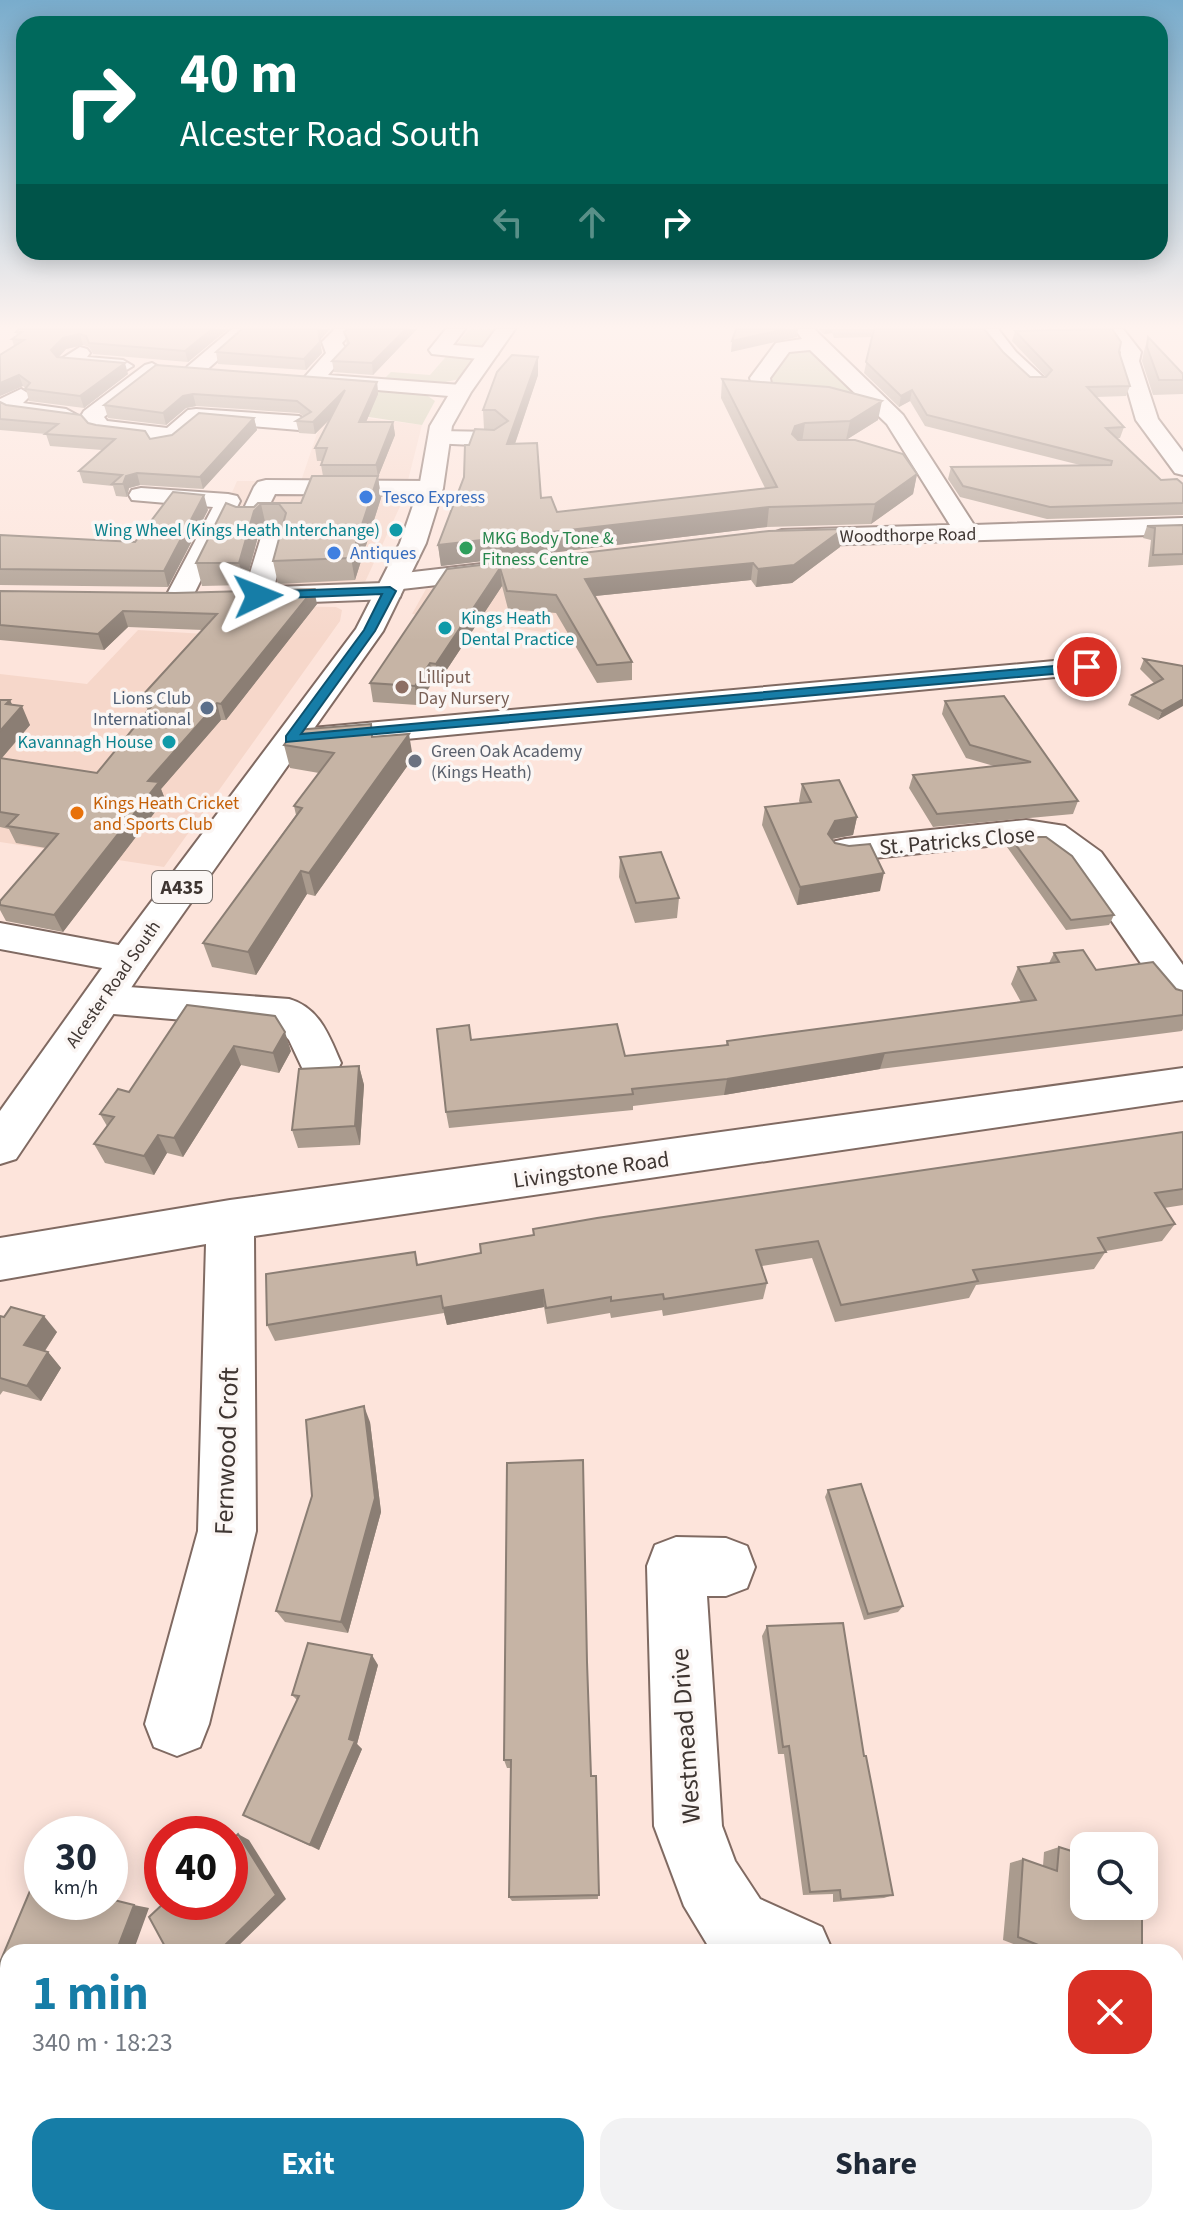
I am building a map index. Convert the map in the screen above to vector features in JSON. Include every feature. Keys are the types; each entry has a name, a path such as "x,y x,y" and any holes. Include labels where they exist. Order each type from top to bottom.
{"main road":[{"path":"152,433 174,433"},
{"name":"Alcester Road South","path":"0,1146 129,960 369,631 413,543 431,488 440,433"},
{"path":"907,433 925,451 967,533"},
{"path":"1157,433 1183,468"},
{"path":"439,438 495,439"},
{"path":"890,457 925,451"},
{"path":"250,521 266,487 431,488"},
{"path":"141,495 228,501 179,598"},
{"name":"Woodthorpe Road","path":"752,540 1183,526"},
{"path":"258,596 275,534"},
{"path":"148,599 258,596 393,586 522,568"},
{"path":"291,739 1087,667"},
{"name":"St. Patricks Close","path":"845,850 1026,831 1053,834 1088,860 1183,994"},
{"path":"0,936 129,960"},
{"path":"102,999 289,1014 307,1032 320,1063"},
{"name":"Livingstone Road","path":"0,1259 230,1220 1183,1084"},
{"name":"Fernwood Croft","path":"177,1724 227,1531 230,1220"},
{"name":"Westmead Drive","path":"726,1567 676,1566 688,1826 708,1882 735,1924 779,1944"}],"shaded area":[{"path":"317,433 420,433 403,500 365,582 267,586 287,525 218,525 237,481 301,481"},
{"path":"580,568 616,630 558,634 412,614 426,589"},
{"path":"254,606 336,607 342,610 340,621 164,867 0,842 0,674 87,684 138,630 222,635"}],"building":[{"path":"146,433 150,439 175,433 240,433 200,477 137,473 126,476 123,484 112,484 122,475 79,471 115,439 45,434"},
{"path":"323,433 389,433 376,465 321,465 327,448 315,448"},
{"path":"474,433 511,433 507,444 537,443 541,498 551,497 557,512 777,487 749,433 792,433 798,440 855,440 903,454 917,474 875,504 769,507 438,545 464,477 465,445 469,445"},
{"path":"999,433 1111,433 1161,480 1177,479 1183,484 1183,503 1050,507 963,486 951,467 1111,465 1112,461"},
{"path":"312,476 378,476 351,558 273,561 286,513 279,504 261,504 254,511 239,563 196,563 226,503 236,507 254,507 258,503 301,503"},
{"path":"173,492 204,495 164,571 0,569 0,535 135,542"},
{"path":"1183,525 1183,554 1153,555 1155,528 1147,526"},
{"path":"843,529 794,565 758,569 753,563 585,579 632,662 597,665 556,595 507,591 500,568 436,664 430,663 415,686 370,683 447,569 769,531"},
{"path":"314,589 221,704 217,703 148,781 159,782 54,915 0,905 0,901 58,834 7,826 18,815 0,812 0,758 97,773 159,697 142,696 217,614 123,611 98,634 0,625 0,591 175,593"},
{"path":"1144,659 1183,666 1183,699 1162,711 1132,695 1163,679"},
{"path":"1004,696 1078,801 937,814 913,775 1031,762 970,745 945,701"},
{"path":"0,700 10,700 6,704 22,706 0,731"},
{"path":"371,724 372,737 409,734 309,873 301,871 248,952 203,943 302,808 294,806 334,753 284,745 295,730"},
{"path":"839,780 857,817 835,821 828,834 835,843 849,846 870,844 884,873 800,887 765,807 811,802 802,784"},
{"path":"1010,837 1046,837 1072,856 1114,915 1071,920"},
{"path":"661,852 679,898 636,903 620,857"},
{"path":"1083,950 1096,970 1153,962 1176,989 1183,991 1183,1015 885,1053 727,1079 632,1089 633,1094 446,1112 437,1029 469,1025 471,1040 617,1024 625,1056 728,1045 727,1041 1036,1000 1018,967 1059,962 1054,953"},
{"path":"187,1005 275,1016 285,1032 273,1053 234,1046 174,1138 158,1135 144,1156 94,1144 114,1117 100,1114 118,1089 129,1092"},
{"path":"359,1066 355,1126 292,1130 299,1069"},
{"path":"1183,1132 1183,1189 1155,1193 1175,1224 1098,1238 1106,1252 973,1270 978,1281 841,1305 818,1241 756,1250 767,1283 664,1299 663,1294 611,1301 611,1297 546,1308 543,1290 443,1308 441,1296 267,1325 266,1274 415,1252 417,1265 481,1253 480,1244 534,1235 533,1229"},
{"path":"11,1307 44,1316 24,1345 48,1352 27,1386 0,1378 0,1316 4,1317"},
{"path":"364,1406 375,1498 341,1622 276,1611 312,1496 306,1420"},
{"path":"583,1460 591,1776 596,1776 599,1895 509,1897 511,1760 504,1760 507,1463"},
{"path":"861,1484 903,1606 868,1614 828,1490"},
{"path":"843,1623 864,1756 893,1895 841,1899 840,1890 810,1892 789,1746 783,1747 767,1626"},
{"path":"308,1643 372,1655 349,1739 355,1741 310,1845 243,1815 299,1696 292,1695"},
{"path":"1059,1847 1070,1851 1070,1920 1142,1920 1142,1944 1036,1944 1018,1937 1023,1859 1057,1871"},
{"path":"248,1850 276,1895 226,1944 164,1944 151,1920 248,1920"},
{"path":"128,1904 134,1905 119,1944 8,1944 24,1905 24,1920 128,1920"}],"place":[{"name":"Tesco Express","path":"366,497"},
{"name":"Wing Wheel (Kings Heath Interchange)","path":"396,530"},
{"name":"MKG Body Tone & Fitness Centre","path":"466,548"},
{"name":"Antiques","path":"334,553"},
{"name":"Kings Heath Dental Practice","path":"445,628"},
{"name":"Lilliput Day Nursery","path":"402,687"},
{"name":"Lions Club International","path":"207,708"},
{"name":"Kavannagh House","path":"169,742"},
{"name":"Green Oak Academy (Kings Heath)","path":"415,761"},
{"name":"Kings Heath Cricket and Sports Club","path":"77,813"}],"route":[{"path":"258,596 390,591 369,631 291,739 1087,667"}]}
